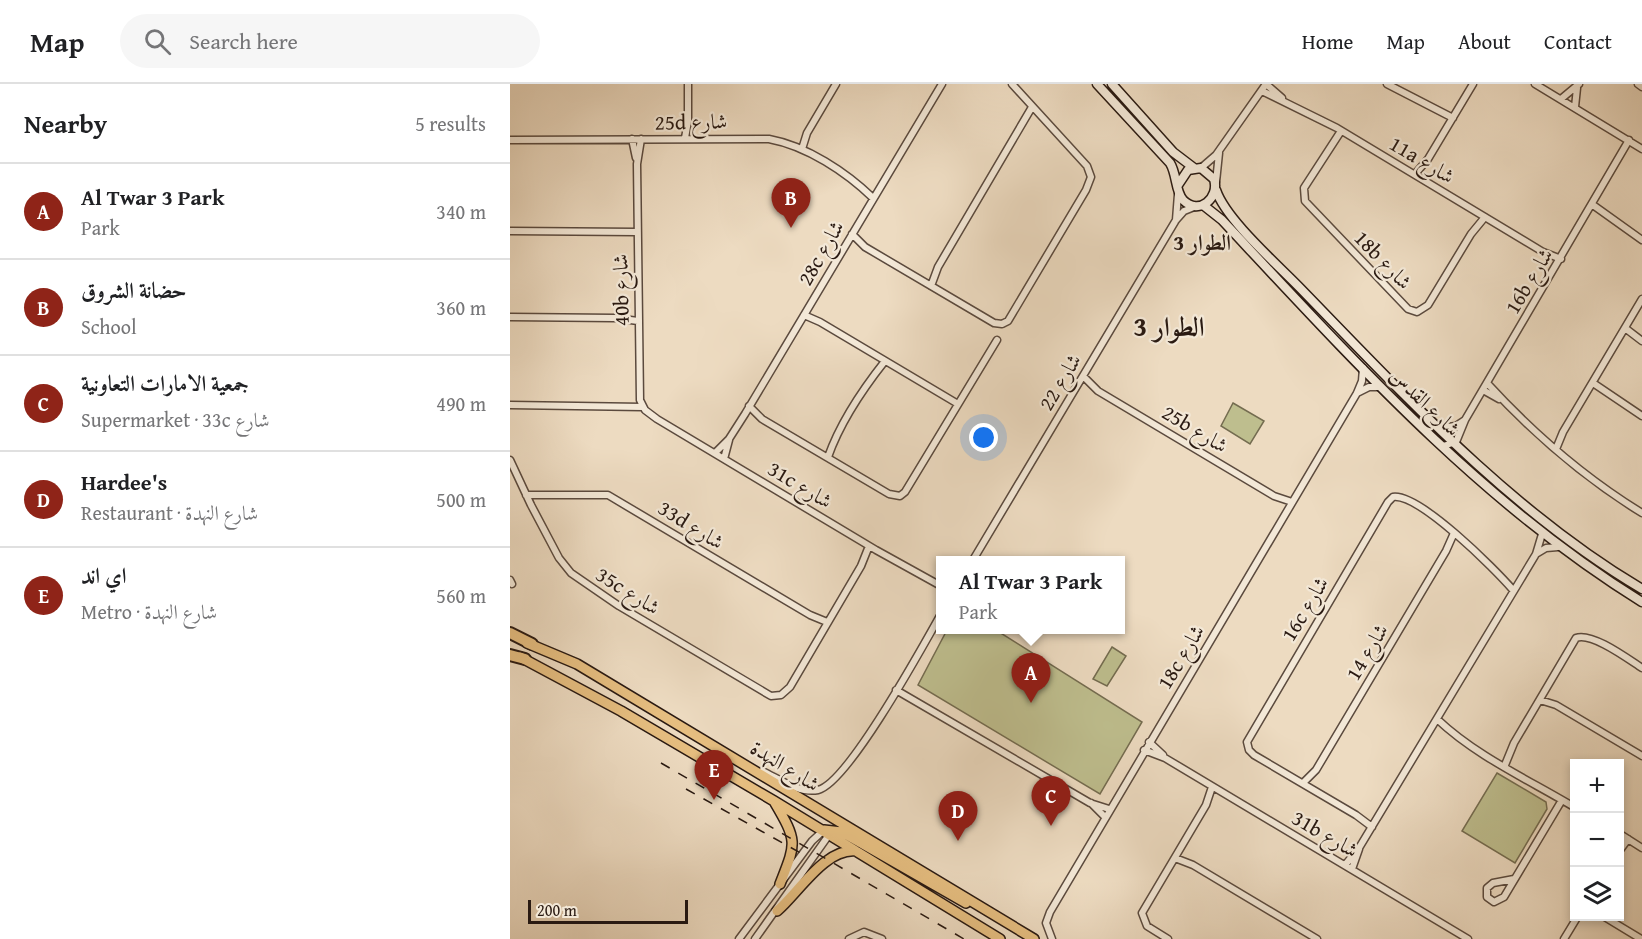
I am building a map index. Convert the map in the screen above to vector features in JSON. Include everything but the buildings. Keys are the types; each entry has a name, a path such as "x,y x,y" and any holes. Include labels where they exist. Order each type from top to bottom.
{"highway":[{"path":"510,635 532,644"},
{"path":"510,654 525,659"}],"main road":[{"path":"1097,84 1170,163 1185,202 1199,206 1212,200 1216,187 1211,174 1173,152 1112,84"},
{"path":"1178,188 1183,174 1198,168"},
{"name":"شارع القدس","path":"1216,187 1224,207 1370,360 1440,428 1497,481 1580,549 1642,589"},
{"name":"شارع القدس","path":"1199,206 1222,220 1363,368 1443,446 1558,547 1642,602"},
{"path":"1542,534 1550,533 1572,548 1580,549"},
{"name":"شارع النهدة","path":"532,644 567,658 744,762 1034,939"},
{"name":"شارع النهدة","path":"525,659 829,831 1000,939"},
{"path":"774,801 794,839 792,855 780,884"},
{"path":"829,831 846,834 948,894 985,910"},
{"path":"777,911 829,858 842,851 859,851"}],"street":[{"path":"685,138 688,121 688,84"},
{"path":"802,150 807,133 836,84"},
{"name":"28c شارع","path":"715,453 729,439 745,414 942,84"},
{"path":"848,241 865,247 994,323 1002,324 1010,318 1090,180 1087,166 1012,84"},
{"path":"1198,168 1220,150 1266,84"},
{"name":"11a شارع","path":"1266,84 1282,99"},
{"path":"1387,84 1452,120"},
{"path":"1415,174 1428,159 1473,84"},
{"path":"1535,84 1642,149"},
{"path":"1638,84 1642,87"},
{"path":"1561,99 1578,86"},
{"path":"1575,107 1578,86"},
{"name":"11a شارع","path":"1262,91 1282,99 1339,130 1559,261"},
{"path":"928,284 1032,106"},
{"path":"1023,124 1039,113"},
{"path":"688,121 693,138"},
{"name":"18b شارع","path":"1339,130 1304,188 1305,201 1408,309 1417,312 1428,305 1471,234 1485,217"},
{"path":"794,146 807,133"},
{"name":"25d شارع","path":"510,140 761,138 802,150 860,184 873,198"},
{"name":"40b شارع","path":"632,139 637,164"},
{"name":"40b شارع","path":"641,139 637,164 637,230 638,318 643,407"},
{"name":"16b شارع","path":"1456,442 1465,420 1631,142"},
{"path":"1216,187 1220,150"},
{"path":"1422,178 1428,159"},
{"name":"25d شارع","path":"860,184 879,188"},
{"name":"شارع 22","path":"1176,220 1178,188"},
{"name":"شارع 22","path":"976,556 1176,220 1184,211 1199,206"},
{"path":"1591,208 1642,240"},
{"name":"18b شارع","path":"1471,234 1477,212"},
{"path":"510,231 637,230"},
{"path":"852,234 865,247"},
{"path":"1554,447 1642,299"},
{"path":"805,313 958,404"},
{"path":"510,319 638,318"},
{"path":"1624,331 1641,340"},
{"path":"745,414 762,419 888,494 897,496 904,494 997,340"},
{"path":"828,457 835,438 882,359"},
{"name":"18c شارع","path":"1052,939 1048,931 1047,920 1064,887 1357,393 1362,381 1363,368"},
{"name":"25b شارع","path":"1083,376 1098,391"},
{"name":"25b شارع","path":"1079,383 1098,391 1274,496 1292,502"},
{"path":"1487,383 1554,447 1593,480 1642,513"},
{"path":"1592,386 1642,416"},
{"path":"1357,393 1369,387 1382,387"},
{"path":"1483,390 1503,400"},
{"path":"749,406 762,419"},
{"path":"510,407 643,407"},
{"name":"31c شارع","path":"643,407 724,459 936,585"},
{"path":"1440,428 1456,426 1465,420"},
{"path":"821,453 835,438"},
{"name":"28c شارع","path":"724,459 729,439"},
{"path":"1443,446 1456,442"},
{"name":"35c شارع","path":"510,460 559,558 579,580 767,694 781,695 790,687 826,625"},
{"name":"33d شارع","path":"526,495 594,493 608,495 826,625"},
{"path":"531,505 546,495"},
{"name":"25b شارع","path":"1274,496 1287,510"},
{"name":"16c شارع","path":"1303,783 1254,755 1249,750 1247,742 1388,502 1397,496 1430,513 1454,533"},
{"path":"1454,533 1502,576 1513,590"},
{"name":"شارع 14","path":"1310,788 1316,770 1446,551 1454,533"},
{"path":"1345,865 1359,848 1536,554 1542,534"},
{"name":"شارع 14","path":"1446,551 1460,539"},
{"path":"826,625 861,566 869,546"},
{"path":"1536,554 1546,548 1558,547"},
{"path":"861,566 876,550"},
{"path":"1502,576 1518,583"},
{"path":"744,762 800,789 819,790 837,779 883,711 936,622"},
{"path":"1505,765 1514,743 1579,637 1586,637 1642,668"},
{"path":"898,687 1090,803 1105,817"},
{"path":"1544,692 1556,705"},
{"path":"1540,700 1556,705 1642,756"},
{"path":"1437,719 1454,735"},
{"path":"1433,727 1454,735 1570,804"},
{"name":"31b شارع","path":"1149,742 1166,758 1212,787 1467,939"},
{"path":"1498,761 1514,743"},
{"name":"31b شارع","path":"1144,750 1166,758"},
{"name":"شارع 14","path":"1303,783 1316,770"},
{"path":"1303,783 1373,825"},
{"path":"1168,939 1143,921 1143,910 1206,805 1212,787"},
{"path":"1206,805 1219,791"},
{"path":"1514,879 1491,884 1486,891 1487,897 1491,901 1500,901 1514,879 1562,800"},
{"path":"1090,803 1109,809"},
{"path":"754,939 777,911 829,831 838,821"},
{"path":"739,939 812,841 829,831"},
{"path":"1624,838 1642,848"},
{"path":"1353,869 1359,848"},
{"path":"1179,851 1193,865"},
{"path":"1174,858 1193,865 1317,939"},
{"path":"1564,939 1575,921"},
{"path":"1611,921 1641,939"},
{"path":"849,939 864,932 882,939"}],"green space":[{"path":"1233,403 1264,421 1250,444 1221,426"},
{"path":"945,634 1002,634 1142,722 1100,794 918,685"},
{"path":"1112,647 1126,656 1107,686 1093,679"},
{"path":"1497,773 1546,802 1547,809 1515,863 1462,831"}],"railway":[{"path":"661,763 964,939"},
{"path":"686,789 806,856"}],"place":[{"name":"حضانة الشروق","path":"791,228"},
{"name":"Al Twar 3 Park","path":"1031,703"},
{"name":"اي اند","path":"714,800"},
{"name":"جمعية الامارات التعاونية","path":"1051,826"},
{"name":"Hardee's","path":"958,841"}],"district":[{"name":"الطوار 3","path":"1202,242"},
{"name":"الطوار 3","path":"1169,327"}]}
